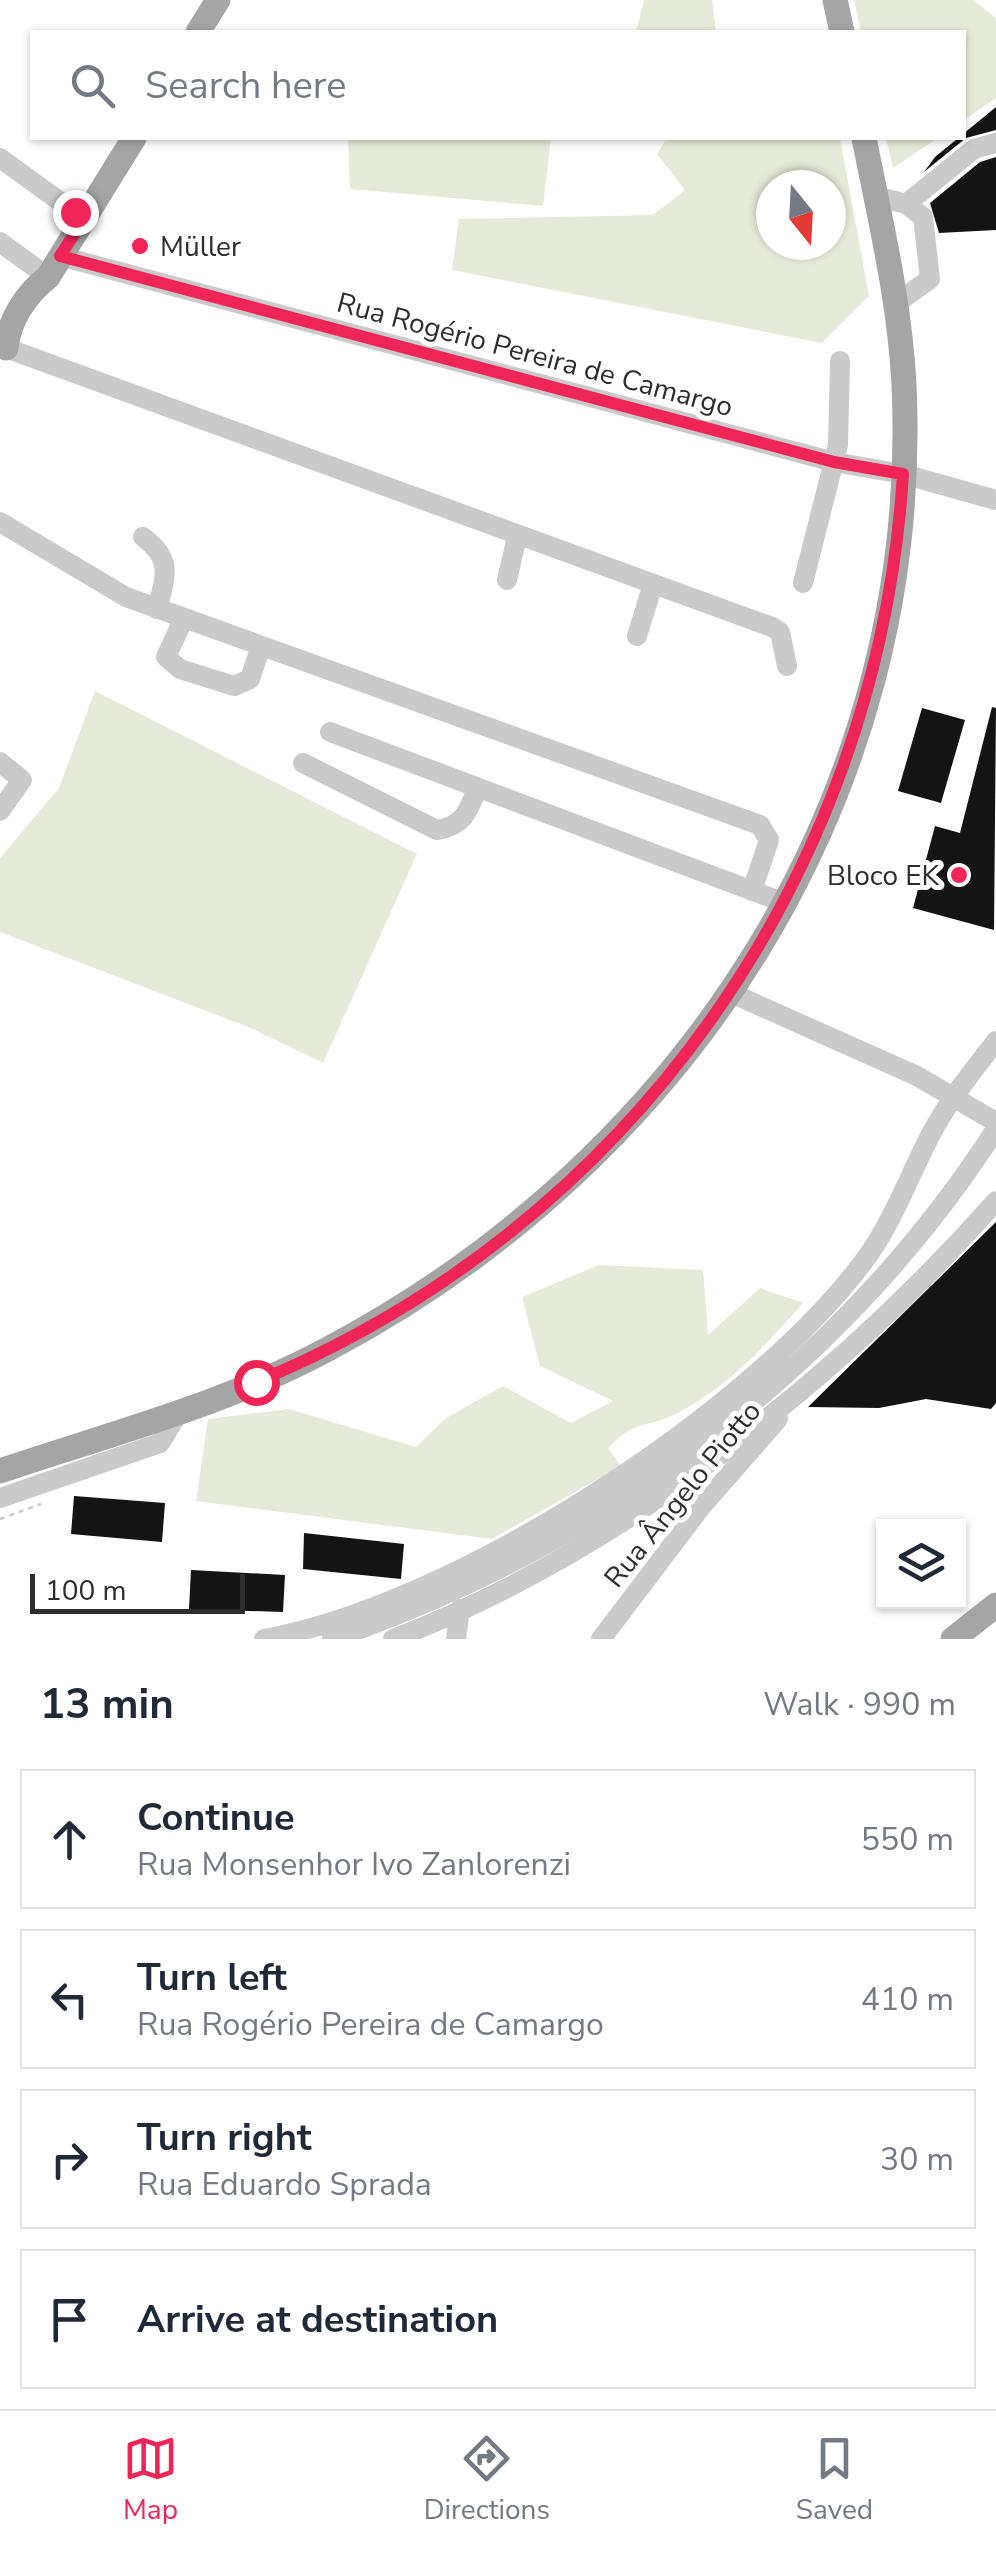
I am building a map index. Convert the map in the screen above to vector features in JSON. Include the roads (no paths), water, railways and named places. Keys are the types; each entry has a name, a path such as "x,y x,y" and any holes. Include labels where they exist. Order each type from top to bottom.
{"main road":[{"path":"835,0 842,30"},
{"path":"199,30 211,2"},
{"path":"3,353 8,329 33,288 54,266 133,140"},
{"path":"0,1471 180,1410 323,1352 388,1316 503,1240 598,1154 687,1052 731,993 785,903 840,777 872,677 893,582 903,474 904,384 895,304 864,140"},
{"path":"953,1639 996,1604"}],"street":[{"path":"906,204 974,149 996,143"},
{"path":"0,158 84,219"},
{"path":"876,196 906,204 923,216 930,279 895,304"},
{"path":"0,242 54,266"},
{"name":"Rua Rogério Pereira de Camargo","path":"54,266 996,500"},
{"path":"3,353 780,632 787,666"},
{"path":"803,583 834,462 840,362"},
{"path":"0,522 126,597 760,825 769,840 752,890"},
{"path":"507,580 518,537"},
{"path":"143,538 160,550 168,568 157,609"},
{"path":"637,636 652,584"},
{"path":"184,620 166,657 180,670 234,686 250,678 261,646"},
{"path":"330,732 785,903"},
{"path":"0,762 22,780 0,811"},
{"path":"303,763 437,830 453,827 465,818 477,789"},
{"path":"332,1639 451,1594 506,1566 623,1498 720,1429 836,1326 912,1242 978,1156 996,1126 953,1096 731,993"},
{"path":"264,1639 387,1600 474,1560 608,1483 716,1407 790,1342 865,1260 953,1096 996,1041"},
{"path":"393,1639 535,1571 642,1507 808,1384 856,1343 996,1201"},
{"name":"Rua Ângelo Piotto","path":"600,1639 716,1488 808,1384"},
{"path":"0,1498 160,1443 180,1410"},
{"path":"456,1639 460,1608"},
{"path":"416,1630 436,1639"}],"place":[{"name":"Müller","path":"140,246"},
{"name":"Bloco EK","path":"959,875"}]}
